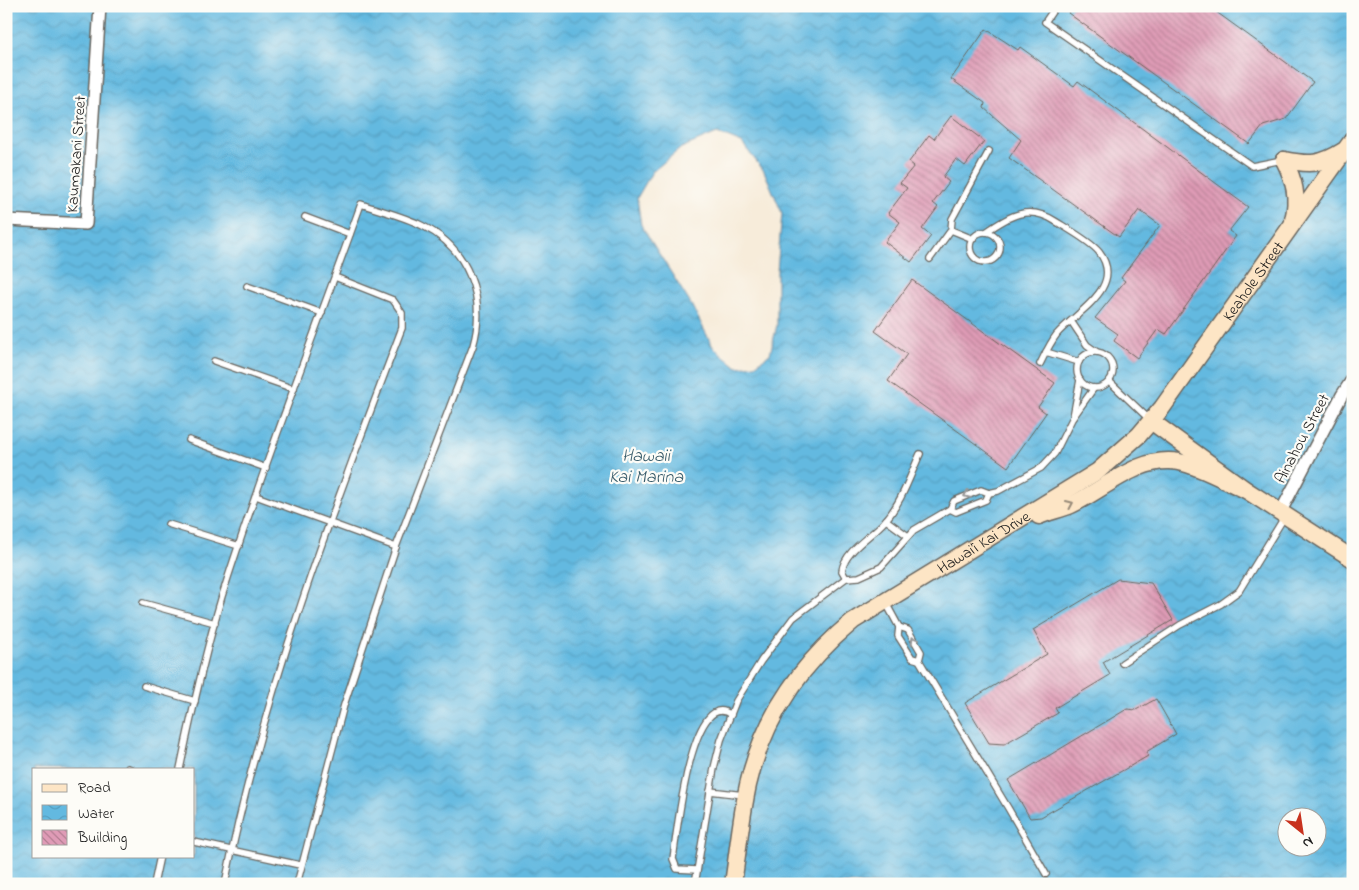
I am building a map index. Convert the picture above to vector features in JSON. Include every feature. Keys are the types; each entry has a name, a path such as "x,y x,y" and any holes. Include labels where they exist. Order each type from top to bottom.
{"main road":[{"path":"1284,160 1314,164 1329,159 1349,144"},
{"name":"Keahole Street","path":"1151,421 1349,144"},
{"path":"1284,160 1295,185 1296,199 1291,226"},
{"path":"1151,421 1246,490 1353,559"},
{"name":"Hawai’i Kai Drive","path":"733,884 746,796 761,743 780,704 792,685 820,651 853,622 884,601 1098,470 1139,435 1151,421"},
{"path":"1008,526 1071,505 1138,468 1158,462 1169,461 1185,464 1246,490"}],"street":[{"name":"Kaumakani Street","path":"6,220 86,224 100,6"},
{"name":"Ainahou Street","path":"1283,515 1342,395 1353,378"}],"lane":[{"path":"1056,6 1045,22 1252,166 1284,160"},
{"path":"930,259 951,230 952,219 989,151"},
{"path":"180,768 194,701 215,623 239,546 361,204 424,226 445,240 461,259 472,281 476,297 478,322 473,346 396,547 344,705 300,865 297,884"},
{"path":"986,232 995,236 1000,244 999,254 992,261 982,262 974,257 971,248 973,239 981,233 986,232 1006,218 1025,212 1048,216 1077,234 1099,252 1106,268 1105,286 1091,303 1057,334 1040,364"},
{"path":"305,217 350,234"},
{"path":"951,230 973,239"},
{"path":"225,884 266,715 328,522 398,337 403,319 398,305 393,300 335,277"},
{"path":"248,286 322,313"},
{"path":"1071,321 1087,344 1103,354 1112,363 1113,369 1109,381 1100,388 1088,387 1080,380"},
{"path":"1046,352 1079,362"},
{"path":"1072,419 1080,380 1077,369 1079,362 1085,355 1097,352"},
{"path":"214,361 294,389"},
{"path":"1109,381 1151,421"},
{"path":"695,884 714,768 730,715 736,701 761,661 793,618 846,578 859,577 881,567 914,530 950,509 954,501 981,490 989,493 998,491 1041,468 1055,453 1072,419 1094,388"},
{"path":"189,440 266,468"},
{"path":"846,578 842,570 846,559 894,510 920,454"},
{"path":"950,509 956,512 986,500 989,493"},
{"path":"256,496 396,547"},
{"path":"1122,663 1180,625 1221,604 1239,591 1283,515"},
{"path":"886,520 908,536"},
{"path":"168,524 239,546"},
{"path":"884,601 899,627 898,636 912,658 919,660 1046,874"},
{"path":"143,603 215,623"},
{"path":"899,627 908,630 921,652 919,660"},
{"path":"144,686 194,701"},
{"path":"698,870 677,869 673,859 683,786 700,727 712,714 722,710 730,715"},
{"path":"710,791 746,796"},
{"path":"195,842 300,865"},
{"path":"154,884 160,858"}],"water":[{"name":"Hawaii Kai Marina","path":"6,6 1353,6 1353,884 6,884","holes":["717,133 742,143 764,171 782,213 777,271 777,325 770,354 755,365 737,367 713,347 692,306 641,225 637,198 652,172 681,148"]}],"building":[{"path":"1073,6 1208,6 1313,82 1286,119 1263,126 1249,144 1068,13"},
{"path":"986,29 1018,50 1020,47 1074,86 1078,81 1248,207 1229,231 1236,236 1166,334 1158,329 1137,358 1114,341 1118,334 1095,318 1125,281 1121,278 1160,225 1139,210 1119,237 1009,158 1021,140 984,108 985,103 951,79"},
{"path":"951,116 984,141 965,166 956,159 943,177 949,182 933,203 938,207 922,229 931,236 911,262 885,242 900,222 888,213 907,188 900,183 914,166 909,162 929,135 934,139"},
{"path":"912,280 1055,383 1038,407 1046,413 1008,467 888,381 907,354 875,331"},
{"path":"1118,579 1151,583 1173,620 1103,662 1110,675 1055,708 1058,713 1004,744 989,743 965,703 1047,654 1033,630"},
{"path":"1156,699 1176,734 1146,752 1148,756 1041,817 1030,818 1008,780 1127,709 1136,710"}]}
